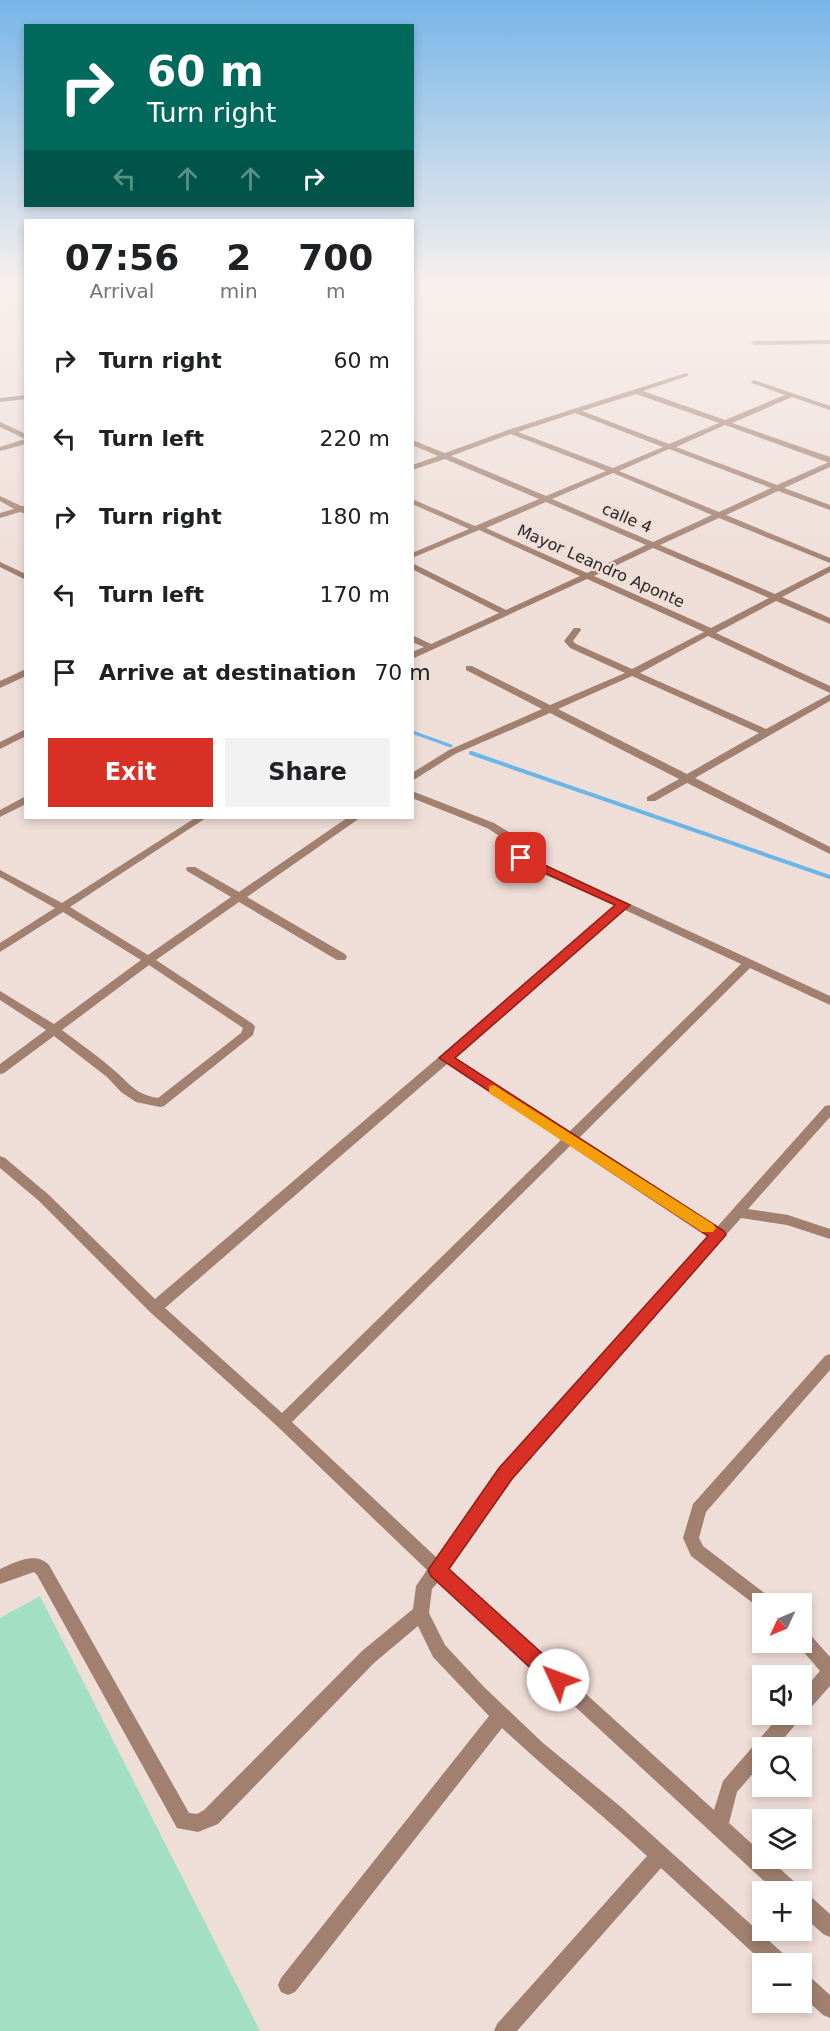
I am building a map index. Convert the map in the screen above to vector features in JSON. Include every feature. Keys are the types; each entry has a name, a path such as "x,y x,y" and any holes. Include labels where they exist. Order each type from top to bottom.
{"street":[{"path":"414,467 511,432 674,379"},
{"path":"754,382 830,408"},
{"path":"635,391 830,462"},
{"path":"414,555 791,394"},
{"path":"0,399 24,397"},
{"path":"813,402 830,402"},
{"path":"575,411 830,508"},
{"path":"0,424 24,438"},
{"path":"511,432 611,470 830,561"},
{"path":"0,449 24,440"},
{"name":"calle 4","path":"414,443 830,621"},
{"path":"414,655 587,578 830,462"},
{"path":"0,498 24,510"},
{"name":"Mayor Leandro Aponte","path":"414,502 710,632 830,690"},
{"path":"0,516 24,510"},
{"path":"0,564 24,577"},
{"path":"414,566 506,613"},
{"path":"414,777 452,753 632,673 830,568"},
{"path":"577,630 568,641 573,646 766,734"},
{"path":"414,639 430,647"},
{"path":"469,668 830,851"},
{"path":"0,685 24,675"},
{"path":"651,799 830,697"},
{"path":"0,746 24,733"},
{"path":"14,739 24,743"},
{"path":"414,795 500,831 516,847 521,858 532,865 624,905 830,1001"},
{"path":"0,814 24,800"},
{"path":"0,948 199,819"},
{"path":"0,1070 150,958 351,819"},
{"path":"190,869 341,957"},
{"path":"0,873 63,906 150,958 249,1027 248,1035 160,1103 140,1099 125,1089 111,1074 54,1030 0,996"},
{"path":"155,1308 624,905"},
{"path":"282,1422 748,964"},
{"path":"446,1058 719,1235"},
{"path":"768,1953 501,1715 439,1651 421,1613 424,1586 438,1570 505,1474 830,1108"},
{"path":"0,1161 44,1198 155,1308 282,1422 438,1570 779,1881"},
{"path":"738,1213 788,1220 830,1234"},
{"path":"752,1593 697,1551 691,1538 699,1509 830,1360"},
{"path":"0,1577 37,1564 43,1570 183,1821 198,1823 211,1817 368,1657 421,1613"},
{"path":"812,1650 830,1671 812,1693"},
{"path":"288,1985 501,1715"},
{"path":"773,1737 784,1725"},
{"path":"719,1827 729,1787 752,1761"},
{"path":"504,2031 660,1855"},
{"path":"812,1910 830,1927"},
{"path":"812,1990 828,2001"}],"green space":[{"path":"40,1596 260,2031 0,2031 0,1618"}],"waterway":[{"path":"414,733 451,746"},
{"path":"471,753 830,877"}],"slow traffic":[{"path":"494,1089 708,1228"}],"route":[{"path":"521,858 532,865 624,905 446,1058 719,1235 505,1474 438,1570 558,1680"}]}
